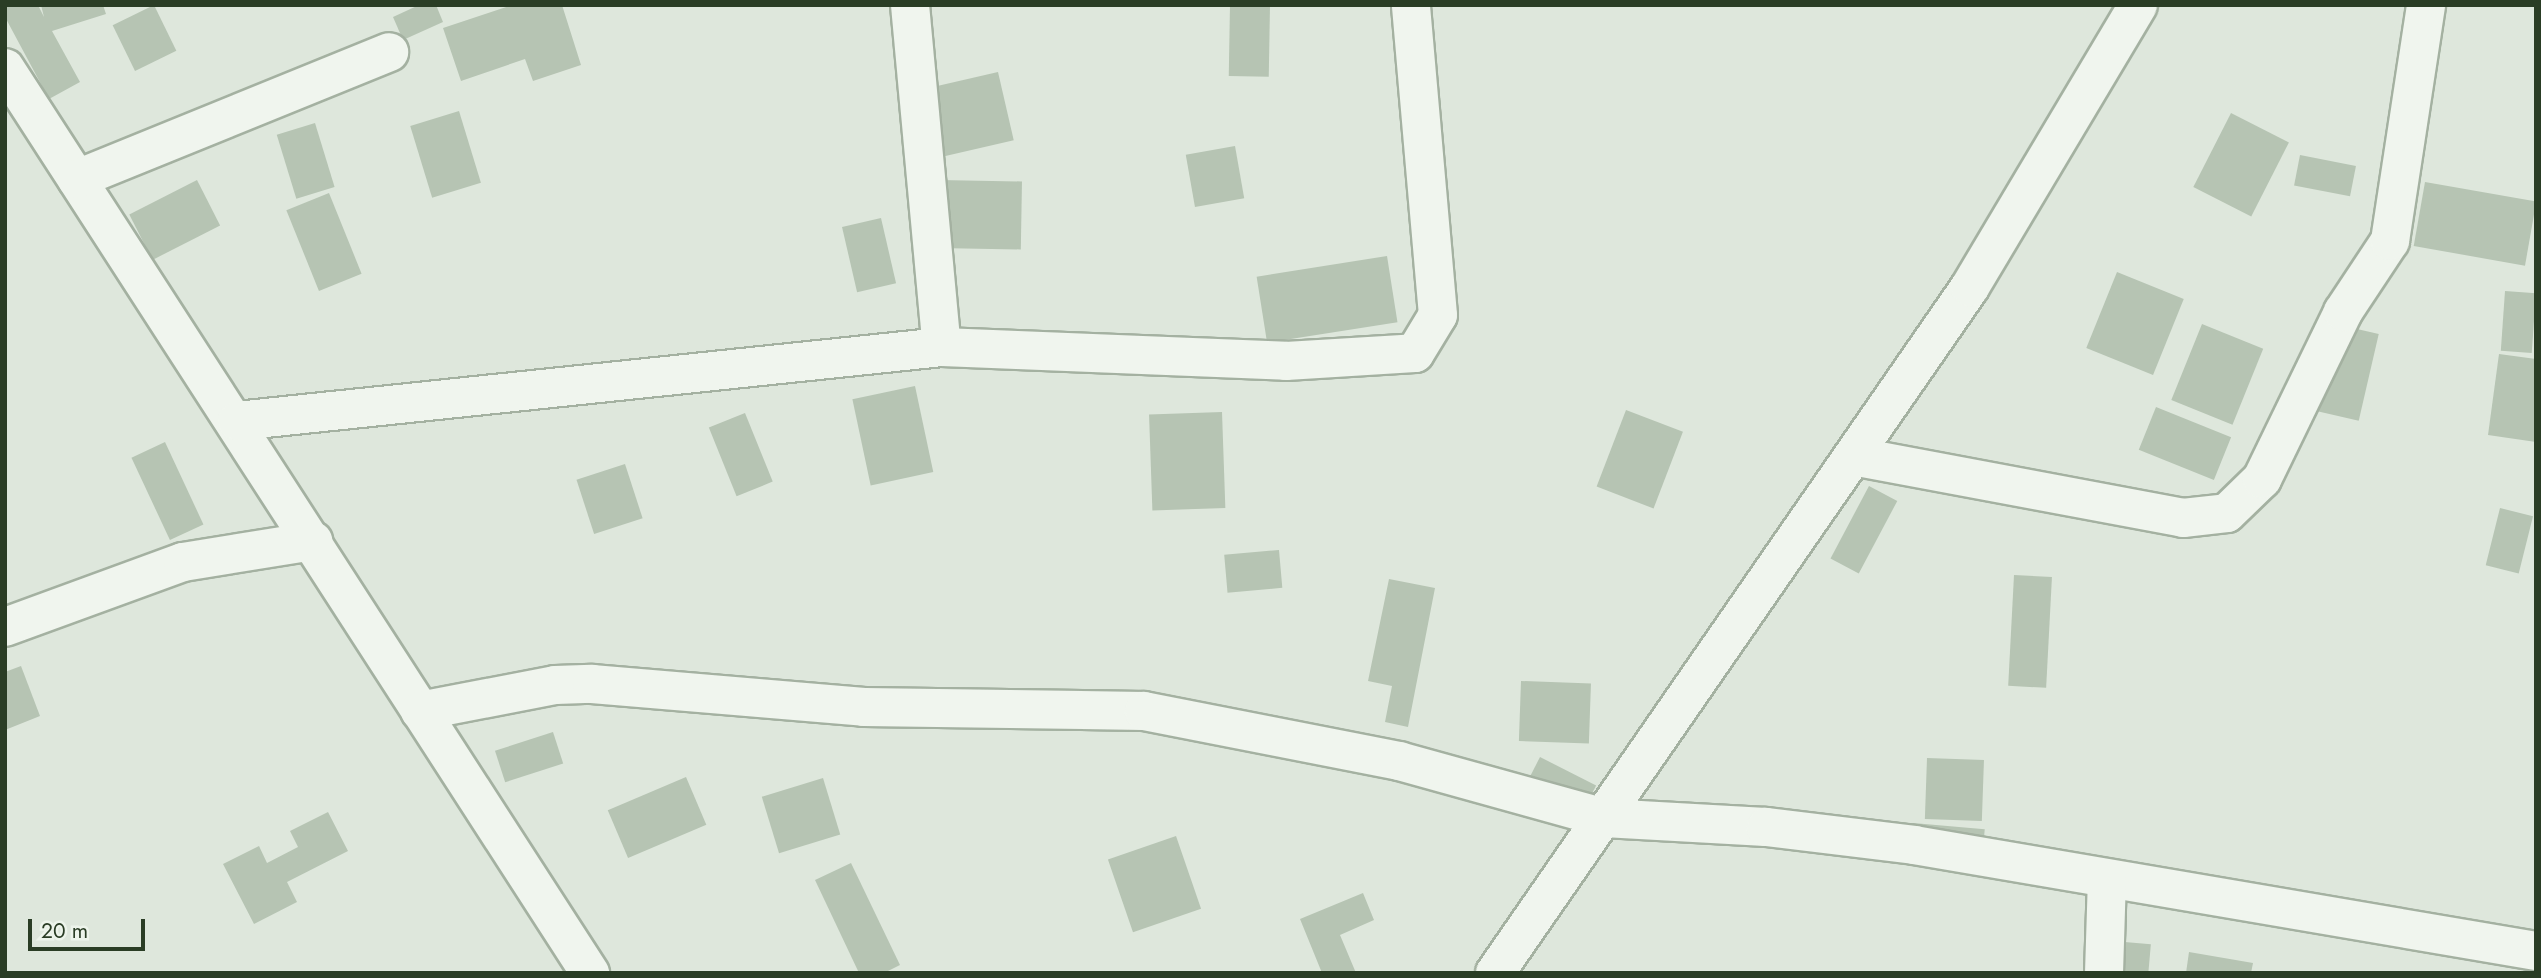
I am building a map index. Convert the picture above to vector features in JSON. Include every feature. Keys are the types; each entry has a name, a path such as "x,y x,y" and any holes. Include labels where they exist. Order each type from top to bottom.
{"street":[{"path":"910,5 942,347"},
{"path":"237,421 942,347 1286,361 1415,353 1438,315 1411,5"},
{"path":"1495,973 1858,457 1970,287 2138,5"},
{"path":"1858,457 2182,518 2227,513 2262,479 2343,312 2390,241 2426,5"},
{"path":"77,179 389,52"},
{"path":"5,68 237,421 590,973"},
{"path":"5,627 183,562 313,541"},
{"path":"420,711 555,685 592,684 864,707 1144,711 1399,761 1604,818 1766,827 1900,843 2536,951"},
{"path":"2104,973 2107,880"}],"building":[{"path":"5,5 38,5 44,17 41,5 103,5 106,14 52,31 80,82 49,99 5,17"},
{"path":"154,5 176,51 135,71 113,25"},
{"path":"419,5 436,5 443,22 403,40 393,17"},
{"path":"512,5 562,5 581,65 533,81 525,59 461,81 443,28"},
{"path":"1230,5 1270,6 1269,77 1229,76"},
{"path":"998,72 1014,140 937,158 921,90"},
{"path":"459,111 481,183 432,198 410,126"},
{"path":"2231,113 2289,143 2251,216 2193,187"},
{"path":"315,123 335,187 296,199 277,135"},
{"path":"1235,146 1244,198 1195,207 1186,155"},
{"path":"2300,155 2356,166 2350,196 2294,185"},
{"path":"197,180 220,225 152,260 129,215"},
{"path":"939,180 1022,181 1021,249 938,248"},
{"path":"2425,182 2536,202 2525,266 2414,246"},
{"path":"329,193 362,274 319,291 286,210"},
{"path":"881,218 896,283 857,292 842,227"},
{"path":"1387,256 1397,322 1267,343 1257,277"},
{"path":"2117,272 2184,299 2153,375 2086,348"},
{"path":"2505,291 2536,293 2532,353 2501,351"},
{"path":"2331,323 2379,334 2359,421 2311,410"},
{"path":"2202,324 2263,349 2232,425 2171,400"},
{"path":"2499,354 2536,359 2536,442 2488,435"},
{"path":"915,386 933,472 871,485 852,399"},
{"path":"2156,407 2231,437 2214,480 2139,450"},
{"path":"1626,410 1683,432 1654,508 1597,487"},
{"path":"1222,412 1225,508 1152,510 1149,415"},
{"path":"745,413 773,482 737,496 709,428"},
{"path":"165,442 203,524 170,540 131,458"},
{"path":"625,464 643,518 594,534 576,480"},
{"path":"1869,486 1897,501 1859,573 1831,558"},
{"path":"2500,508 2533,516 2519,573 2486,565"},
{"path":"1279,550 1282,588 1228,593 1224,555"},
{"path":"2014,575 2052,577 2046,688 2008,686"},
{"path":"1389,579 1435,588 1408,727 1385,722 1392,686 1368,681"},
{"path":"21,666 40,716 5,730 5,672"},
{"path":"1521,681 1591,683 1589,743 1519,741"},
{"path":"553,732 563,763 505,782 495,751"},
{"path":"1540,757 1596,786 1583,812 1526,784"},
{"path":"1927,758 1984,760 1982,821 1925,819"},
{"path":"686,777 706,825 628,858 608,810"},
{"path":"823,778 840,834 779,853 762,797"},
{"path":"328,812 348,851 287,882 297,902 254,924 223,864 259,846 267,863 298,847 290,831"},
{"path":"1913,823 1985,829 1982,860 1910,854"},
{"path":"1176,836 1201,909 1133,932 1108,859"},
{"path":"851,863 900,965 884,973 859,973 815,880"},
{"path":"1363,893 1374,920 1340,935 1356,973 1322,973 1300,919"},
{"path":"2113,941 2151,944 2148,973 2110,973"},
{"path":"2189,952 2253,963 2251,973 2186,973"}]}
